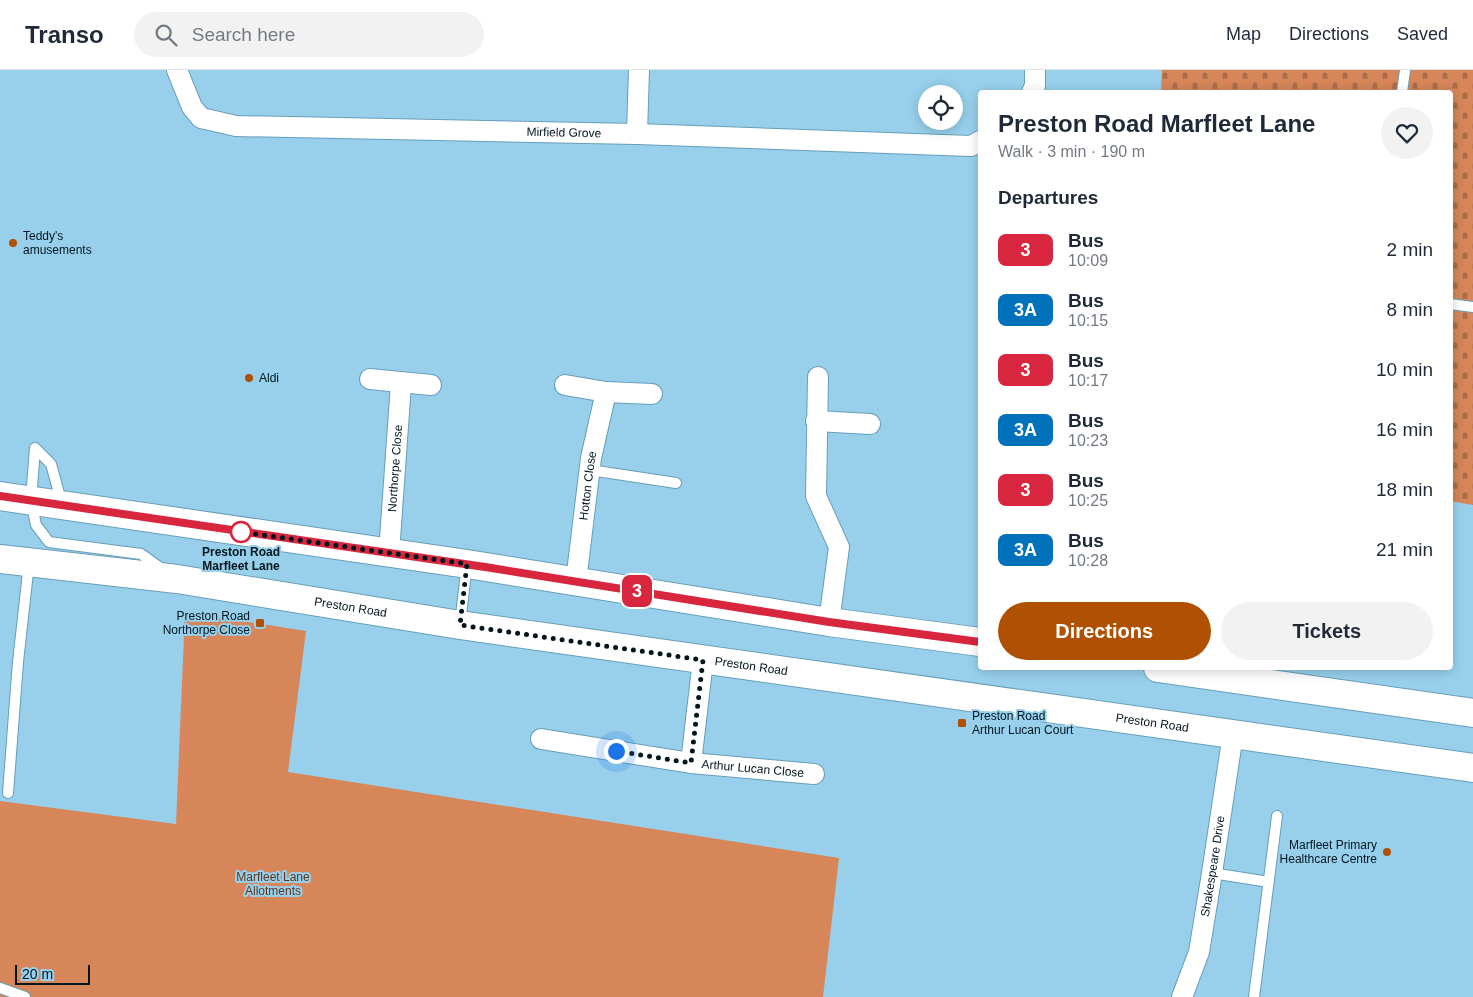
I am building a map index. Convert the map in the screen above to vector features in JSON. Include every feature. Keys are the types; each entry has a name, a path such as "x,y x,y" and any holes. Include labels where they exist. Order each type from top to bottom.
{"street":[{"name":"Mirfield Grove","path":"177,70 192,107 201,118 236,126 637,134 971,146 978,142"},
{"path":"637,134 639,70"},
{"path":"1033,90 1036,70"},
{"path":"818,376 816,496 839,547 829,622"},
{"path":"370,380 431,385"},
{"name":"Northorpe Close","path":"388,553 401,384"},
{"path":"565,385 606,392 652,394"},
{"name":"Hotton Close","path":"576,581 590,470 606,392"},
{"path":"816,421 870,424"},
{"path":"0,496 467,564 829,622 978,642"},
{"name":"Preston Road","path":"0,559 177,580 460,625 1473,768"},
{"name":"Arthur Lucan Close","path":"691,763 703,660"},
{"path":"1187,670 1274,676 1473,713"},
{"name":"Shakespeare Drive","path":"1182,997 1198,952 1233,734"},
{"name":"Arthur Lucan Close","path":"541,739 691,763 814,774"}],"lane":[{"path":"1402,90 1405,70"},
{"path":"1453,304 1473,307"},
{"path":"62,504 51,464 35,448 31,500 36,525 49,542 140,554 177,580"},
{"path":"590,470 676,483"},
{"path":"8,793 18,662 30,562"},
{"path":"460,625 467,564"},
{"path":"1254,997 1277,816"},
{"path":"1212,873 1269,882"},
{"path":"0,988 25,997"}],"green space":[{"path":"1162,70 1473,70 1473,505 1453,502 1453,90 1161,90"},
{"name":"Marfleet Lane Allotments","path":"185,612 306,631 288,772 839,858 823,997 0,997 0,801 176,824"}],"bus line":[{"name":"3","path":"0,496 485,567 829,622 978,642"}],"place":[{"name":"Teddy's amusements","path":"13,243"},
{"name":"Aldi","path":"249,378"},
{"name":"Preston Road Marfleet Lane","path":"241,532"},
{"name":"Preston Road Northorpe Close","path":"260,623"},
{"name":"Preston Road Arthur Lucan Court","path":"962,723"},
{"name":"Marfleet Primary Healthcare Centre","path":"1387,852"}],"route":[{"path":"241,532 235,531 467,564 460,625 703,660 691,763 616,751"}]}
